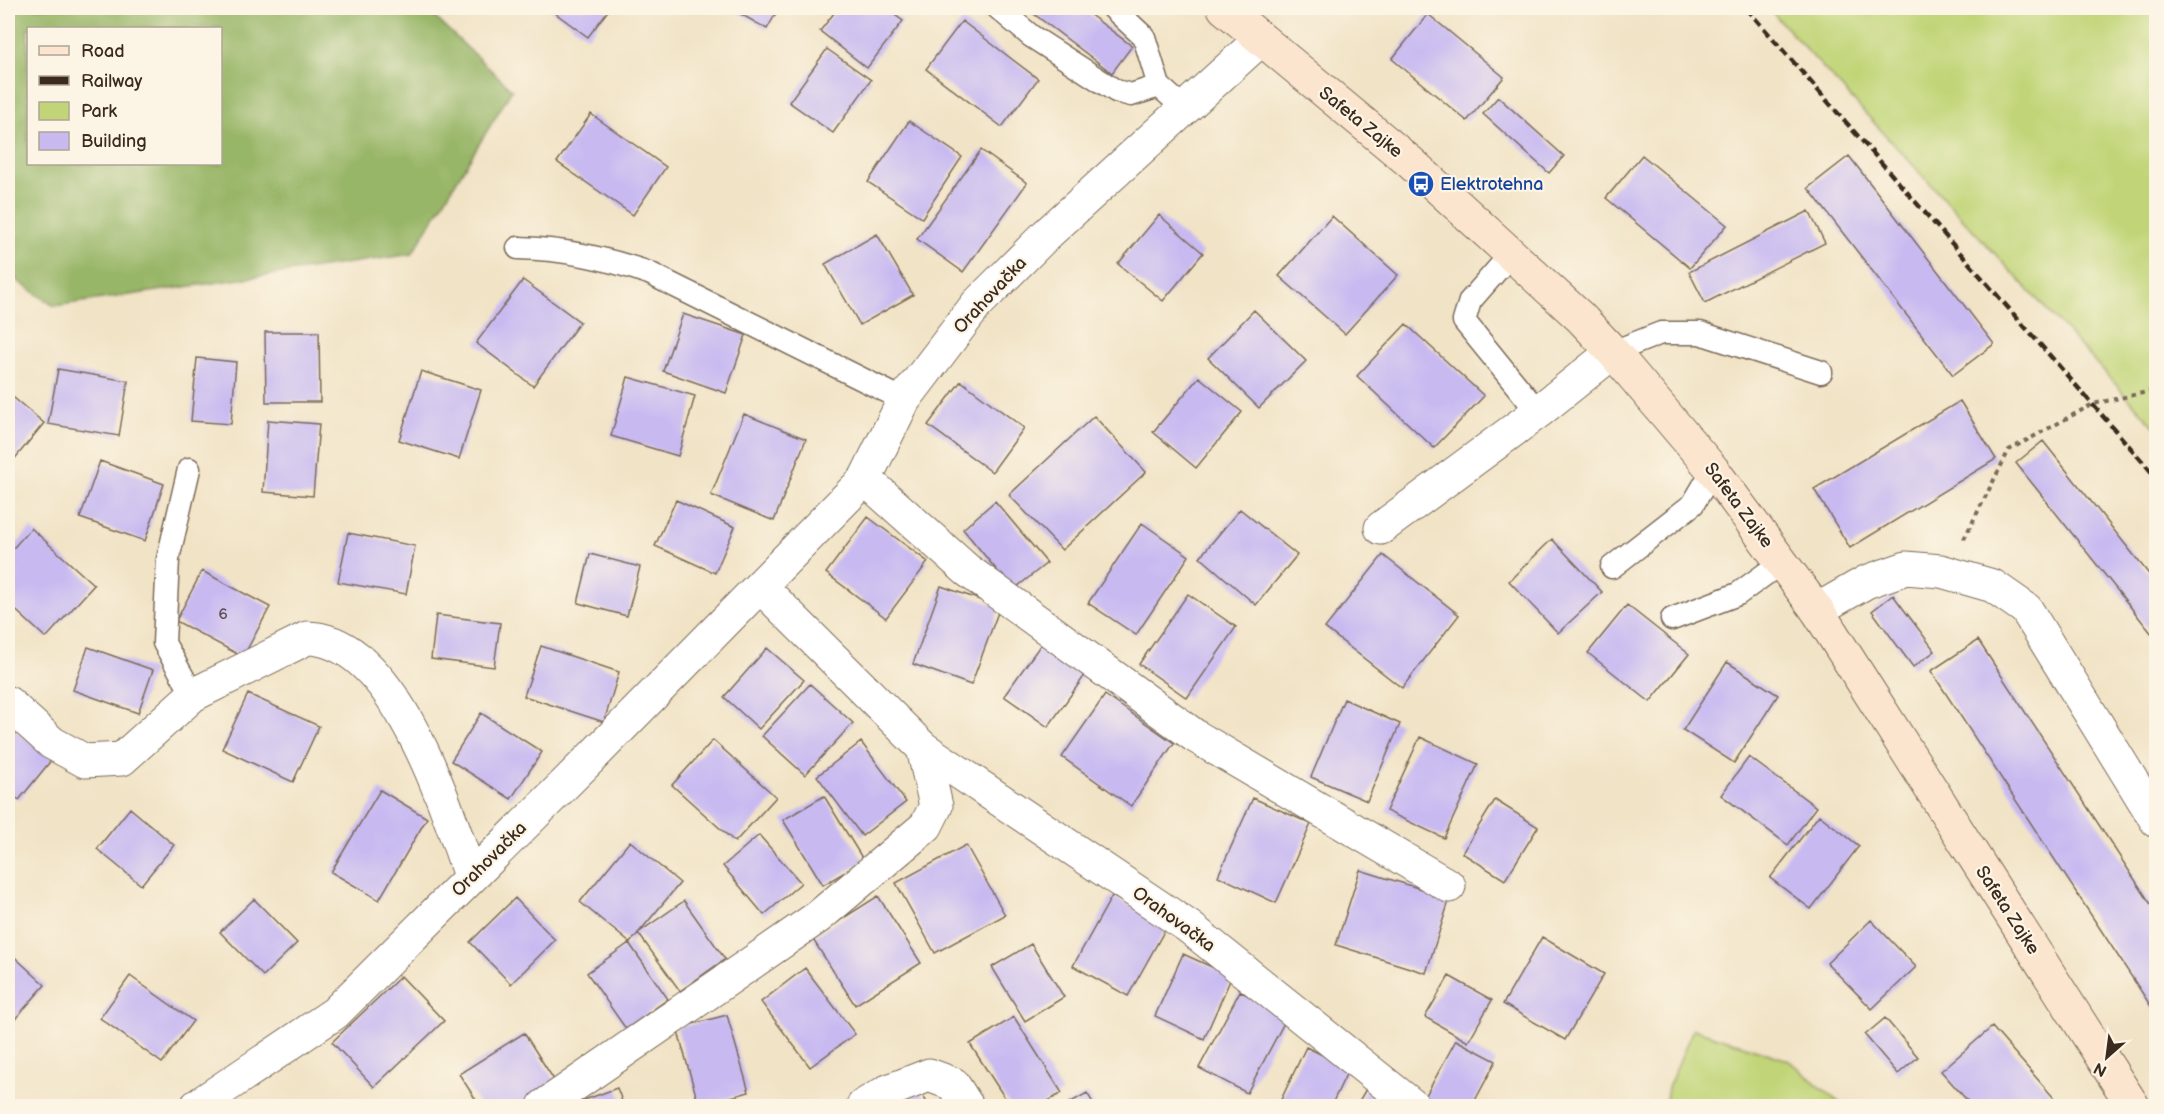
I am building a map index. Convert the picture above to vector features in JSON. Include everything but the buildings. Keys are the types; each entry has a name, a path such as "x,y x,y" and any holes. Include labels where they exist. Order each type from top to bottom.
{"main road":[{"name":"Safeta Zajke","path":"1226,8 1410,162 1580,317 1613,352 1713,470 1817,610 2133,1107"}],"street":[{"name":"Orahovačka","path":"197,1107 335,1014 865,479 904,400 977,304 1046,236 1261,39"},
{"path":"1381,528 1538,412 1613,352"},
{"path":"865,479 967,570 1195,736 1449,886"},
{"path":"1817,610 1866,582 1906,568 1947,572 1994,586 2026,609 2157,820"},
{"name":"Orahovačka","path":"760,587 923,748 1189,927 1413,1107"},
{"path":"8,703 52,743 85,761 122,759 193,695 307,638 324,638 359,657 374,670 429,762 470,876"},
{"path":"544,1107 818,917 926,826 936,806 923,748"},
{"path":"863,1107 888,1091 929,1076 953,1084 967,1107"}],"lane":[{"path":"998,8 1031,36 1116,91 1131,95 1159,86"},
{"path":"1113,8 1144,37 1159,86 1185,109"},
{"path":"518,248 567,250 609,259 649,273 904,400"},
{"path":"1511,254 1470,301 1464,321 1538,412"},
{"path":"1613,352 1661,333 1700,333 1821,372"},
{"path":"189,469 168,558 164,643 193,695"},
{"path":"1612,567 1693,504 1713,470"},
{"path":"1672,619 1738,594 1782,562"}],"path":[{"path":"1947,572 2009,450 2093,404 2157,390"}],"green space":[{"path":"8,8 425,8 512,90 412,254 54,306 8,274"},
{"path":"1768,8 2156,8 2156,428"},
{"path":"1693,1029 1788,1060 1843,1106 1665,1106 1668,1088"}],"railway":[{"path":"1746,8 2156,477"}],"place":[{"name":"Elektrotehna","path":"1421,184"}]}
